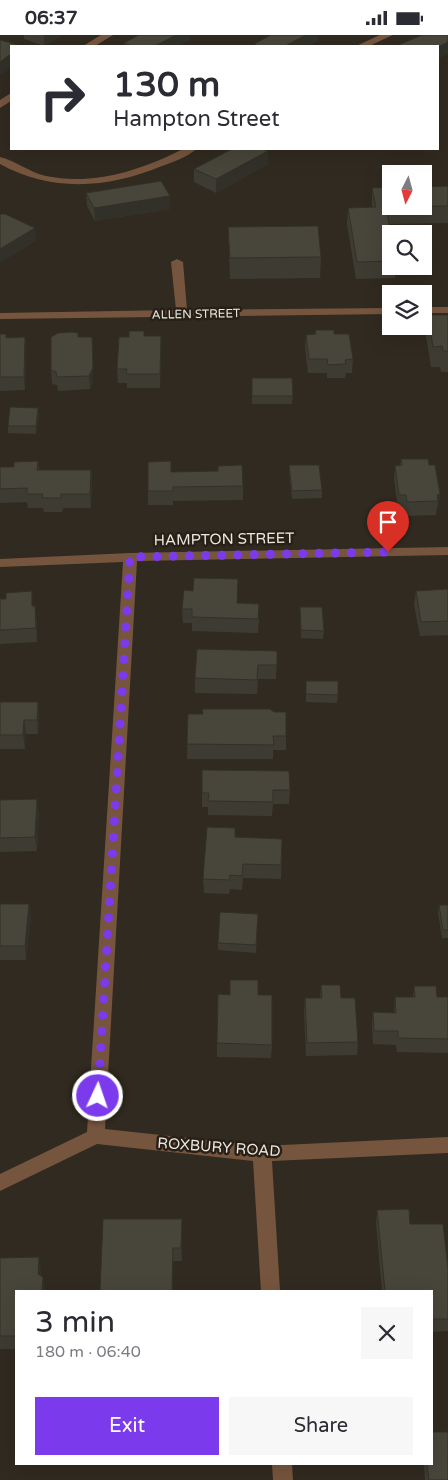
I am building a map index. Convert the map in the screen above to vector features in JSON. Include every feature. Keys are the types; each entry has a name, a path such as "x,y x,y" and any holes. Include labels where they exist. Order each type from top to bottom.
{"street":[{"path":"90,45 108,35"},
{"path":"363,45 388,35"},
{"path":"0,105 10,97"},
{"path":"0,160 19,170 57,179 101,179 149,169 189,150"},
{"path":"177,262 182,314"},
{"path":"432,310 448,310"},
{"name":"ALLEN STREET","path":"0,317 382,311"},
{"name":"HAMPTON STREET","path":"0,563 130,557 448,551"},
{"path":"0,1183 96,1136 130,557"},
{"name":"ROXBURY ROAD","path":"96,1136 262,1154 448,1145"},
{"path":"262,1154 270,1290"},
{"path":"282,1465 282,1480"}],"building":[{"path":"139,35 176,35 157,45 129,45 124,43"},
{"path":"271,35 306,35 287,45 254,44"},
{"path":"422,35 448,35 448,42 439,46 398,45"},
{"path":"0,40 18,45 10,45 10,55 0,62"},
{"path":"230,150 268,151 216,179 194,169"},
{"path":"161,181 170,196 94,208 86,193"},
{"path":"448,186 448,206 432,206 432,187"},
{"path":"382,187 382,215 387,215 389,225 382,225 382,261 357,262 348,208 376,207 372,188"},
{"path":"1,214 5,214 35,228 0,249"},
{"path":"318,226 321,257 230,258 228,227"},
{"path":"432,315 448,315 448,351 443,351 442,346 433,347"},
{"path":"315,330 334,330 334,334 349,334 353,359 345,360 346,364 328,365 327,359 309,359 306,335 316,334"},
{"path":"129,331 144,331 144,336 161,336 160,374 126,374 127,369 117,369 119,337 129,337"},
{"path":"58,333 78,333 78,337 92,337 93,368 89,376 57,377 56,372 51,370 51,337"},
{"path":"0,334 6,334 6,338 25,337 24,377 0,377"},
{"path":"252,378 292,378 293,396 252,396"},
{"path":"10,407 38,408 36,426 8,426"},
{"path":"401,459 428,459 429,465 435,465 440,494 437,495 438,501 407,502 406,495 399,495 395,466 402,465"},
{"path":"38,461 37,470 91,470 90,494 61,494 61,498 42,498 43,494 27,494 27,488 0,489 0,467 14,467 14,462"},
{"path":"171,461 171,472 218,471 218,466 242,465 243,486 173,487 173,491 148,491 148,462"},
{"path":"289,465 319,465 322,490 292,491"},
{"path":"194,578 238,579 237,603 259,604 258,619 192,617 192,609 182,609 184,590 193,591"},
{"path":"448,589 448,621 421,622 416,591"},
{"path":"32,591 32,606 35,606 36,628 0,630 0,599 6,599 6,593"},
{"path":"300,607 322,607 324,631 301,630"},
{"path":"197,649 277,651 277,665 258,665 257,680 195,678"},
{"path":"306,681 338,681 338,695 306,694"},
{"path":"0,702 38,702 37,720 24,720 23,735 0,735"},
{"path":"202,709 270,709 274,712 286,712 286,736 273,736 274,745 187,744 188,714 203,714"},
{"path":"202,770 289,771 290,790 273,790 273,802 208,801 209,793 202,793"},
{"path":"37,799 35,837 0,838 0,800"},
{"path":"207,827 235,828 235,837 282,839 281,865 243,864 242,876 230,875 229,880 203,879"},
{"path":"0,904 29,904 25,946 0,946"},
{"path":"439,905 448,905 448,930 443,930"},
{"path":"220,912 258,914 256,945 218,943"},
{"path":"230,980 258,980 258,995 272,995 272,1045 217,1043 218,994 230,995"},
{"path":"321,985 340,985 341,998 355,998 358,1042 307,1043 305,998 322,998"},
{"path":"414,986 436,986 437,997 448,997 448,1039 398,1038 398,1031 374,1031 373,1012 396,1013 395,997 415,997"},
{"path":"409,1209 410,1224 443,1224 448,1268 448,1319 433,1319 433,1290 385,1290 377,1210"},
{"path":"103,1219 182,1219 181,1248 173,1248 172,1290 100,1290"},
{"path":"39,1257 38,1274 43,1277 42,1290 15,1290 15,1336 0,1336 0,1258"},
{"path":"433,1432 448,1432 448,1480 429,1480 427,1465 433,1465"}],"route":[{"path":"98,1096 130,557 388,552"}]}
